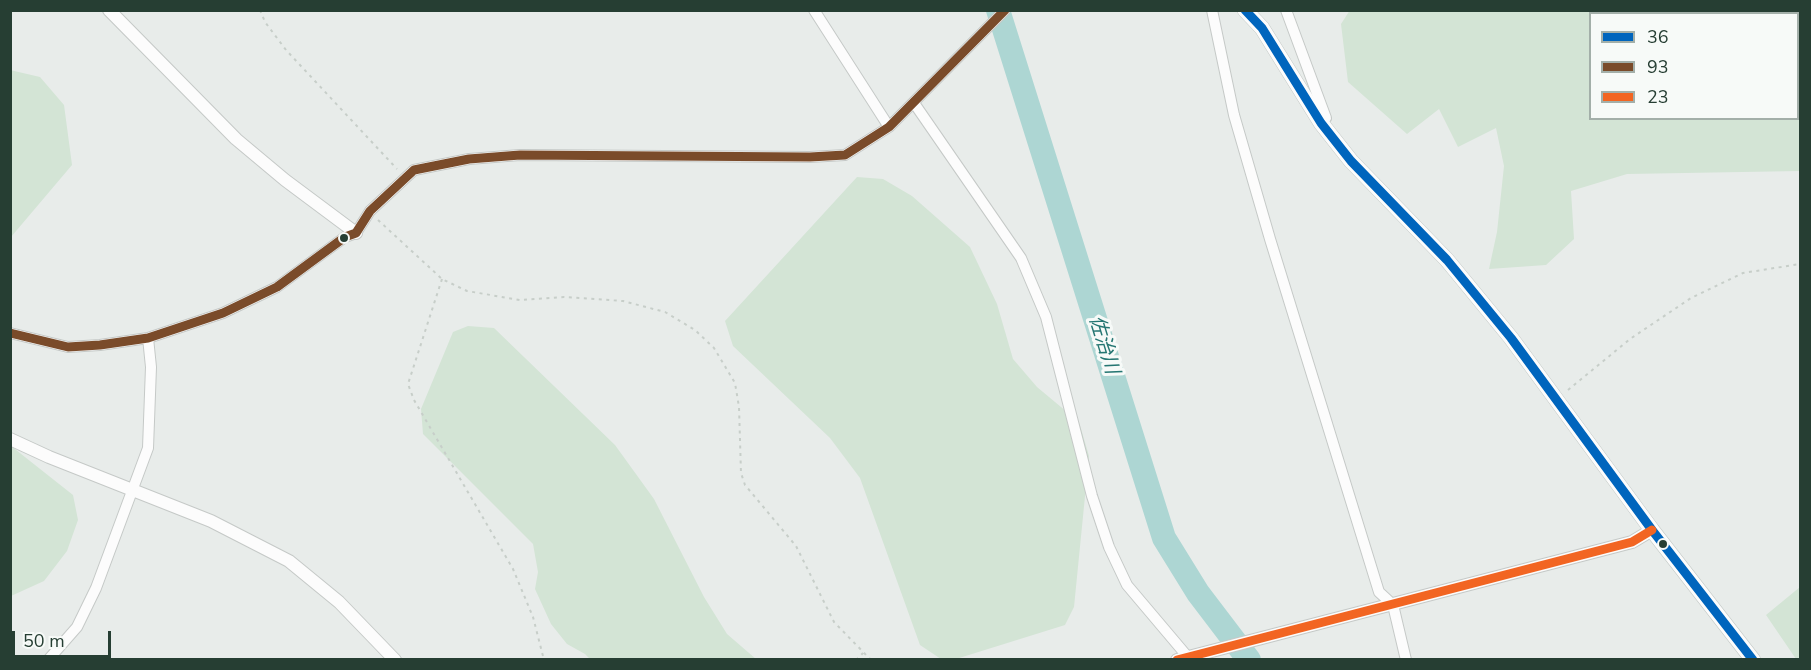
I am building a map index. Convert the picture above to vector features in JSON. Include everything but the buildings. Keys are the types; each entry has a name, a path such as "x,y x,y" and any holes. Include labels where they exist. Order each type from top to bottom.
{"main road":[{"path":"1245,11 1262,28 1321,123 1351,160 1447,260 1511,338 1652,530 1753,660"}],"street":[{"path":"109,10 236,138 285,180 356,233"},
{"path":"814,10 889,128"},
{"path":"10,333 68,347 100,345 148,338 223,313 277,287 345,237 356,233 370,212 414,170 469,159 520,155 810,157 845,154 889,128 1005,10"},
{"path":"1212,10 1234,115 1304,350 1379,592 1394,605 1406,660"},
{"path":"1286,10 1326,118 1321,123"},
{"path":"914,103 1021,258 1046,317 1092,496 1110,547 1127,585 1182,658 1632,542 1652,530"},
{"path":"48,660 77,627 96,588 148,448 151,367 148,338"},
{"path":"10,439 49,457 133,488 212,521 289,561 339,602 395,660"}],"path":[{"path":"260,10 265,22 286,50 406,178"},
{"path":"370,212 442,279 467,291 492,297 623,301 665,312 695,330 714,348 735,383 739,407 741,473 745,486 796,546 834,622 871,660"},
{"path":"1556,400 1630,339 1691,298 1743,273 1800,264"},
{"path":"442,279 408,384 414,400 513,569 533,617 544,660"},
{"path":"856,660 863,653"}],"green space":[{"path":"1350,10 1800,11 1800,171 1627,174 1571,191 1574,239 1546,265 1489,269 1497,232 1504,166 1496,128 1458,147 1439,109 1407,134 1348,82 1341,24"},
{"path":"10,70 40,77 64,105 72,165 11,237"},
{"path":"857,177 883,179 912,196 970,247 997,304 1013,359 1037,387 1079,422 1089,456 1074,607 1065,625 956,659 941,659 920,645 860,478 830,438 733,346 725,321"},
{"path":"468,326 494,328 615,445 654,499 704,597 727,634 756,659 590,659 567,644 551,624 535,589 538,572 533,544 423,434 421,409 453,332"},
{"path":"11,446 73,495 78,520 67,551 44,581 11,596"},
{"path":"1800,587 1800,659 1796,659 1766,615"}],"waterway":[{"name":"佐治川","path":"998,10 1164,538 1198,593 1249,660"}],"transit line":[{"name":"93","path":"10,333 68,347 100,345 148,338 223,313 277,287 345,237 356,233 370,211 414,170 469,159 520,155 810,157 845,155 889,127 1005,10"},
{"name":"36","path":"1245,10 1262,28 1321,123 1351,161 1447,260 1511,338 1652,530 1753,660"},
{"name":"23","path":"1177,660 1632,542 1652,530"}]}
